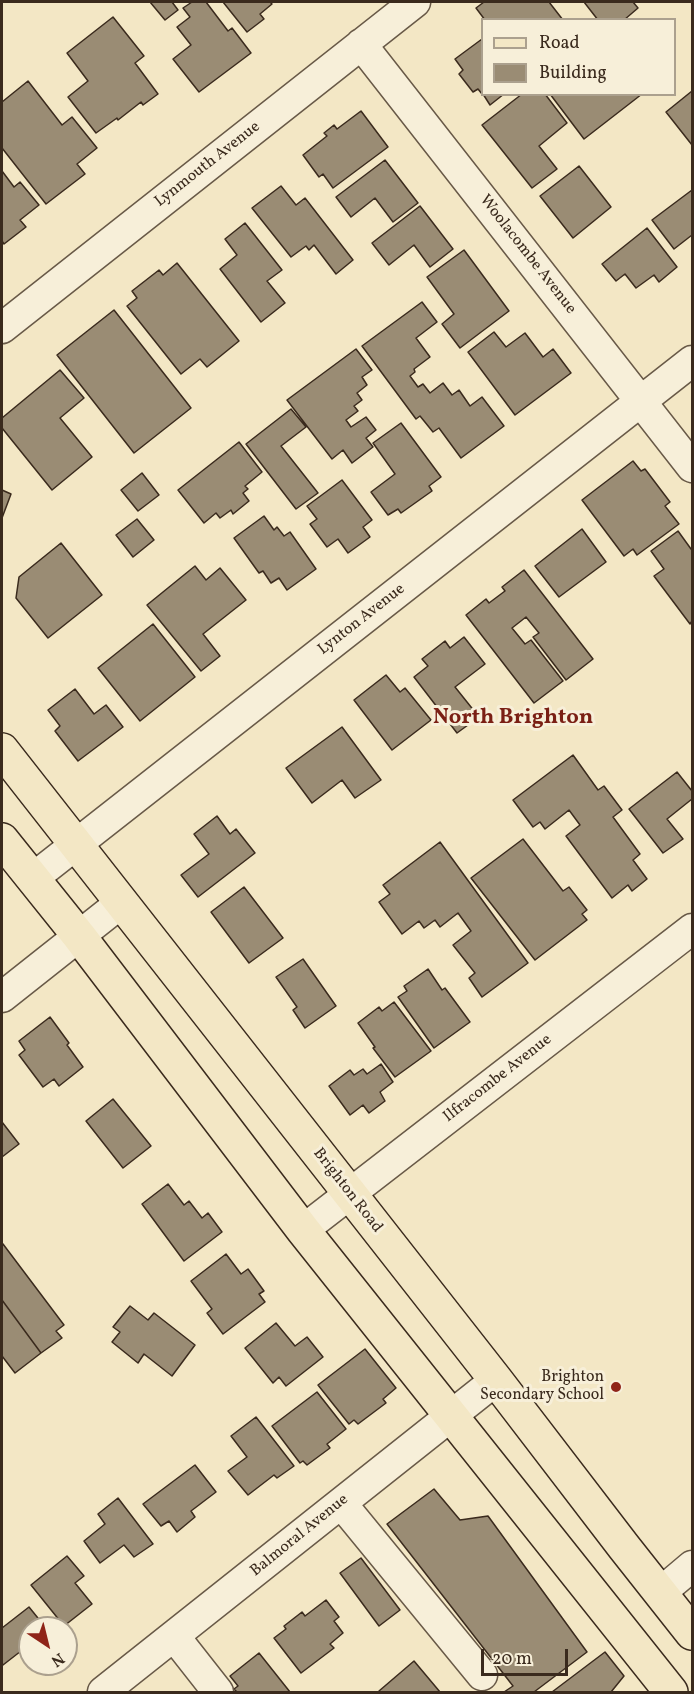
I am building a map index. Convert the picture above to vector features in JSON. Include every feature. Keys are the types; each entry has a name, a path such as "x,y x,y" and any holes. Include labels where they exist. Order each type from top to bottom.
{"main road":[{"name":"Brighton Road","path":"2,750 693,1633"},
{"path":"2,840 79,936 303,1230 671,1692"}],"street":[{"name":"Lynmouth Avenue","path":"2,328 415,2"},
{"name":"Woolacombe Avenue","path":"361,44 693,467"},
{"name":"Lynton Avenue","path":"32,879 693,361"},
{"path":"2,997 122,902"},
{"name":"Ilfracombe Avenue","path":"303,1230 693,929"},
{"name":"Balmoral Avenue","path":"103,1692 496,1380"},
{"path":"341,1503 482,1675"},
{"path":"660,1593 693,1566"},
{"path":"174,1636 218,1692"}],"building":[{"path":"150,2 172,2 178,10 165,20"},
{"path":"192,2 206,2 228,31 232,28 251,53 199,92 173,59 191,45 177,27 190,17 183,8"},
{"path":"223,2 270,2 272,4 260,14 264,19 247,32"},
{"path":"484,2 549,2 561,18 484,18 476,8"},
{"path":"584,2 633,2 638,8 626,18 596,18"},
{"path":"113,17 144,56 135,63 158,94 143,105 141,102 96,133 68,97 88,81 67,53"},
{"path":"481,40 481,93 478,89 473,92 459,74 463,70 455,59"},
{"path":"28,81 62,125 72,117 97,148 77,164 85,174 46,204 2,148 2,102"},
{"path":"692,91 692,145 666,112"},
{"path":"484,96 501,96 490,105"},
{"path":"519,96 547,96 567,123 539,146 557,169 532,188 482,125"},
{"path":"552,96 639,96 584,139"},
{"path":"361,111 388,147 333,188 323,174 319,177 303,155 327,136 324,133 334,125 337,129"},
{"path":"385,160 418,203 393,222 375,198 351,217 336,197"},
{"path":"579,166 611,207 573,238 540,196"},
{"path":"2,171 14,187 20,182 39,205 20,220 26,227 4,244 2,241"},
{"path":"281,186 296,205 305,198 353,260 336,274 314,245 309,250 306,246 291,257 252,208"},
{"path":"692,190 692,235 674,249 652,220"},
{"path":"420,206 453,249 430,267 414,245 389,265 372,243"},
{"path":"245,223 282,270 267,281 285,303 261,322 220,269 237,255 225,239"},
{"path":"647,228 677,267 659,282 654,275 636,288 625,274 616,281 602,264"},
{"path":"464,250 509,311 460,348 442,324 454,314 427,277"},
{"path":"177,263 239,341 207,367 200,359 181,374 127,306 137,298 132,291 159,270 163,275"},
{"path":"422,302 437,322 416,338 430,357 414,369 415,372 410,376 418,387 423,384 430,393 443,383 452,395 459,390 470,406 482,397 504,426 461,458 439,428 433,432 420,416 416,419 362,346"},
{"path":"114,310 191,408 134,453 57,355"},
{"path":"494,332 506,347 525,333 543,357 553,349 571,373 515,415 468,352"},
{"path":"356,349 372,370 362,377 367,385 357,393 362,400 354,406 358,411 346,420 351,427 366,417 376,430 366,438 373,447 352,463 343,450 332,459 287,400"},
{"path":"60,370 84,398 60,418 92,457 52,490 2,428 2,418"},
{"path":"291,409 306,427 281,446 318,493 296,509 246,444"},
{"path":"401,423 441,477 429,486 432,491 401,513 398,509 388,515 371,492 395,474 373,443"},
{"path":"239,442 262,472 245,486 248,489 243,493 249,501 233,514 231,510 220,518 216,513 204,523 178,490"},
{"path":"633,461 641,471 645,469 670,502 665,506 679,524 637,555 633,549 624,556 582,500"},
{"path":"142,473 159,495 138,511 121,490"},
{"path":"342,480 372,520 363,527 370,537 348,553 338,539 327,547 310,524 317,519 307,506"},
{"path":"2,490 11,494 2,518"},
{"path":"264,516 274,530 277,527 284,536 290,532 316,569 287,590 279,578 271,583 263,571 259,573 234,538"},
{"path":"137,519 154,540 133,557 116,535"},
{"path":"582,529 606,562 559,597 535,566"},
{"path":"678,531 692,548 692,621 690,624 654,576 664,569 651,551"},
{"path":"61,543 102,595 48,638 16,598 19,577"},
{"path":"195,566 206,580 220,568 246,600 203,634 220,656 201,671 147,605"},
{"path":"524,570 593,659 566,680 533,637 539,633 526,617 512,628 525,644 531,640 563,681 534,703 466,615 486,599 489,603 505,591 502,587"},
{"path":"153,624 195,677 140,721 98,668"},
{"path":"464,637 485,664 455,687 479,717 457,733 414,677 428,666 422,659 445,641 450,648"},
{"path":"386,675 400,692 405,688 431,720 392,750 354,700"},
{"path":"75,689 94,714 106,705 123,727 78,761 55,731 60,726 48,710"},
{"path":"342,727 381,780 355,798 342,780 312,803 286,768"},
{"path":"573,755 598,790 604,786 622,810 613,817 640,854 633,860 647,879 632,891 628,885 612,898 566,836 580,825 569,810 545,829 540,822 533,827 513,800"},
{"path":"677,772 692,791 692,799 667,819 683,839 663,853 629,809"},
{"path":"217,816 230,834 236,829 255,853 198,897 181,875 209,854 194,834"},
{"path":"523,839 563,891 569,887 587,910 582,914 587,920 535,960 471,878"},
{"path":"440,842 528,963 482,997 469,978 475,973 453,945 471,931 458,913 440,927 435,920 424,928 419,921 402,934 379,902 390,894 383,885"},
{"path":"244,887 283,938 249,963 211,912"},
{"path":"303,959 336,1006 305,1028 293,1010 297,1007 276,977"},
{"path":"428,969 442,990 445,988 470,1022 434,1048 398,997 407,991 404,986"},
{"path":"394,1002 431,1051 395,1077 358,1023 379,1007 382,1011"},
{"path":"50,1017 83,1067 59,1086 54,1079 43,1087 19,1055 25,1050 19,1041"},
{"path":"381,1064 393,1082 380,1092 385,1101 369,1113 363,1105 350,1115 329,1086 350,1070 354,1075 363,1069 367,1074"},
{"path":"113,1099 151,1146 123,1168 86,1121"},
{"path":"2,1122 19,1144 2,1157"},
{"path":"168,1184 184,1205 189,1201 202,1218 208,1213 222,1232 184,1261 142,1204"},
{"path":"3,1244 64,1325 56,1331 62,1338 41,1353 2,1300"},
{"path":"226,1254 241,1274 248,1269 264,1291 259,1294 265,1302 223,1334 207,1313 212,1309 191,1281"},
{"path":"2,1300 41,1353 15,1373 2,1356"},
{"path":"130,1306 148,1320 154,1313 195,1345 172,1376 144,1354 138,1363 112,1342 120,1332 113,1327"},
{"path":"276,1323 295,1346 307,1337 323,1357 286,1386 279,1377 273,1383 245,1348"},
{"path":"365,1349 396,1388 383,1399 386,1403 358,1424 354,1420 349,1424 318,1385"},
{"path":"317,1392 346,1429 327,1444 330,1448 307,1465 303,1461 300,1463 272,1426"},
{"path":"256,1417 294,1466 277,1478 274,1475 248,1495 228,1471 247,1457 231,1436"},
{"path":"195,1465 216,1492 191,1511 195,1517 177,1532 169,1521 161,1526 143,1504"},
{"path":"434,1489 460,1520 488,1516 587,1652 534,1692 504,1692 513,1686 387,1524"},
{"path":"118,1498 153,1544 134,1557 124,1545 100,1563 84,1541 105,1524 98,1514"},
{"path":"67,1556 84,1576 75,1583 92,1604 77,1616 56,1616 31,1585"},
{"path":"361,1558 400,1610 379,1626 340,1573"},
{"path":"326,1600 339,1617 334,1621 343,1633 330,1644 334,1648 301,1673 274,1638 286,1629 284,1626 302,1612 305,1616"},
{"path":"29,1607 36,1616 18,1616 18,1653 3,1665 2,1663 2,1628"},
{"path":"605,1652 624,1676 611,1692 552,1692"},
{"path":"259,1653 290,1692 237,1692 234,1689 238,1686 230,1676"},
{"path":"414,1661 440,1692 379,1691"}],"place":[{"name":"Brighton Secondary School","path":"616,1387"}],"district":[{"name":"North Brighton","path":"513,719"}]}
